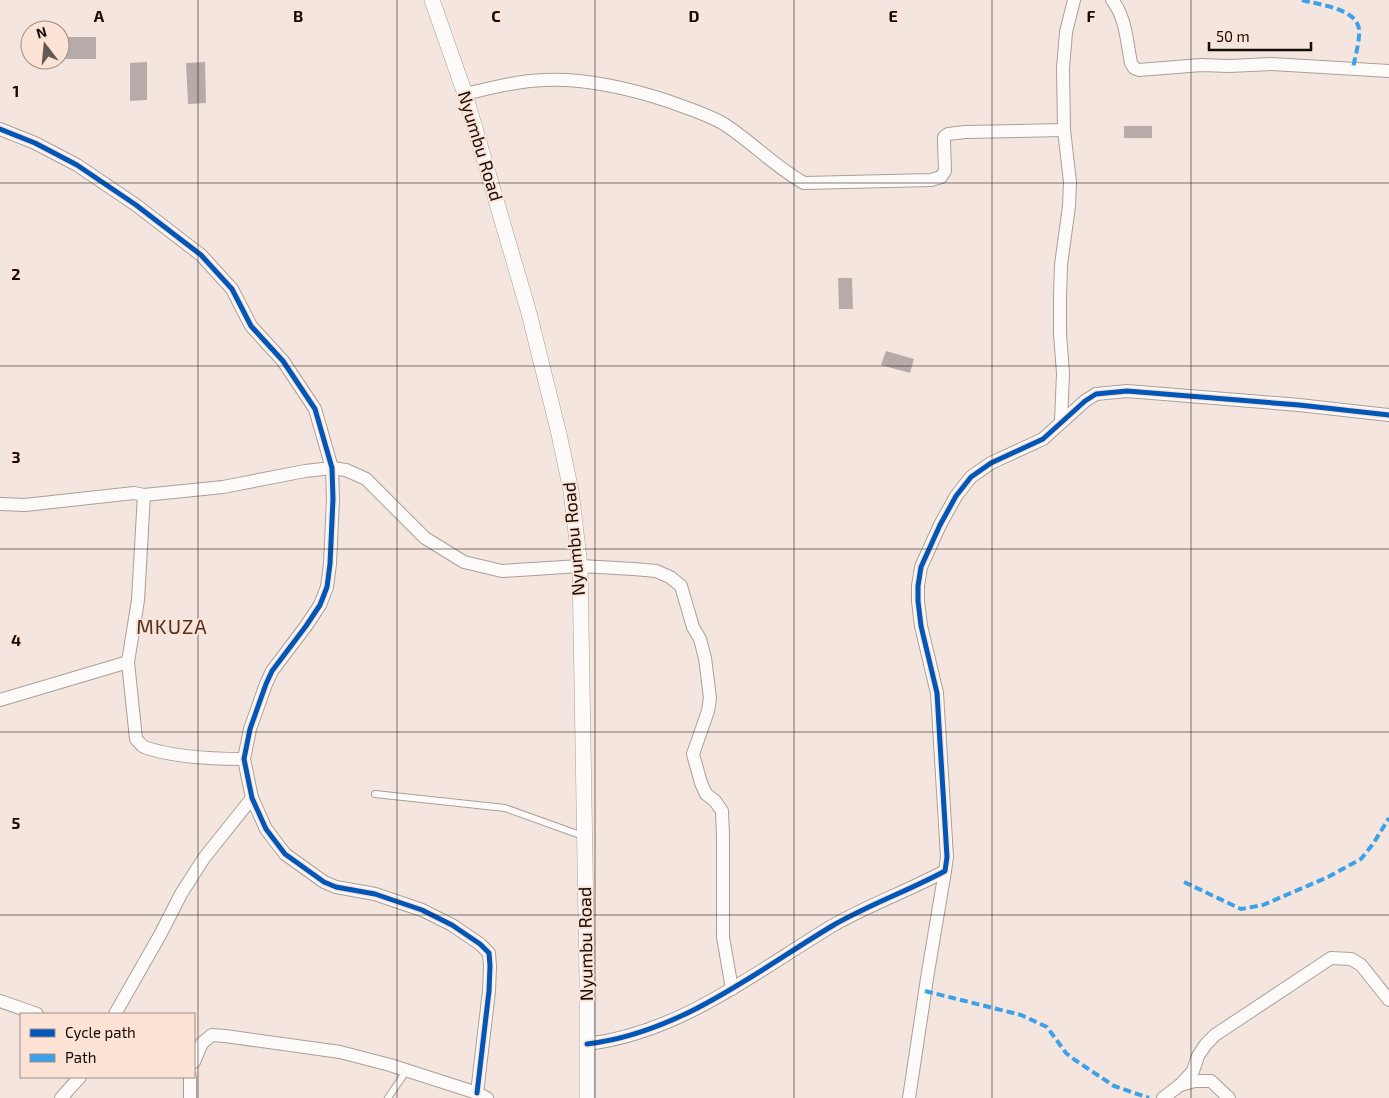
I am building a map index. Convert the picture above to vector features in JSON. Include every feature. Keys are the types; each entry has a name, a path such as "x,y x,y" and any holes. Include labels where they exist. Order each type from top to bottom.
{"street":[{"name":"Nyumbu Road","path":"432,0 465,94 529,314 571,491 580,566 587,1098"},
{"path":"1062,422 1063,373 1060,296 1062,255 1070,206 1070,182 1064,130 1063,68 1066,32 1074,0"},
{"path":"1112,0 1119,11 1123,24 1131,63 1134,68 1139,70 1201,65 1272,64 1389,71"},
{"path":"465,94 508,84 545,80 601,84 632,89 721,122 743,136 766,156 804,183 931,180 941,177 945,171 944,137 948,134 1064,130"},
{"path":"0,129 35,143 77,165 136,205 201,255 232,289 251,326 283,360 315,409 332,468 333,498 330,564 326,587 320,605 272,671 250,729 244,759 252,798 266,829 285,854 324,882 336,887 375,894 422,910 452,925 480,944 489,953 490,966 482,1096 407,1070 340,1052 212,1035 202,1043 195,1060"},
{"path":"909,1098 947,857 937,693 921,626 918,586 921,567 940,525 956,496 971,477 991,463 1043,438 1085,401 1096,394 1126,391 1299,405 1389,415"},
{"path":"0,504 25,505 134,493 144,495 223,487 306,471 332,468 346,470 366,478 425,538 464,562 502,571 580,566 656,571 670,577 680,586 693,627 700,639 705,658 710,698 708,711 694,754 696,768 706,794 715,801 722,811 724,937 732,989"},
{"path":"144,495 138,600 128,662 136,739 142,746 190,756 216,759 244,759"},
{"path":"0,700 128,662"},
{"path":"116,1013 181,894 204,858 252,798"},
{"path":"587,1044 611,1041 661,1026 732,989 858,912 945,871"},
{"path":"1163,1098 1180,1085 1193,1071 1202,1050 1215,1035 1331,958 1351,959 1361,965 1389,1000"},
{"path":"0,1002 34,1013"},
{"path":"61,1098 79,1078"},
{"path":"190,1078 190,1098"},
{"path":"1180,1085 1195,1081 1211,1082 1229,1098"}],"lane":[{"path":"375,794 505,808 584,836"},
{"path":"388,1098 407,1070"}],"building":[{"path":"70,37 96,37 96,59 70,59"},
{"path":"147,62 147,100 130,101 130,63"},
{"path":"205,62 206,103 188,104 186,63"},
{"path":"1124,126 1152,126 1152,138 1124,138"},
{"path":"838,278 852,278 853,309 839,309"},
{"path":"886,351 914,359 910,373 881,365"}],"marked path":[{"path":"1302,0 1336,8 1351,16 1356,22 1359,29 1359,39 1353,68"},
{"path":"1184,882 1241,909 1263,905 1328,877 1361,859 1389,818"},
{"path":"925,991 1021,1015 1047,1027 1066,1053 1075,1060 1114,1086 1149,1098"}],"cycle path":[{"path":"0,129 35,143 77,165 136,205 201,255 232,289 251,326 283,361 315,409 332,468 333,499 327,587 320,605 272,671 250,729 244,759 252,798 266,829 285,854 324,882 336,887 375,894 422,910 452,925 480,944 489,953 489,991 477,1093"},
{"path":"587,1044 621,1038 654,1028 685,1014 745,981 846,918 945,871 947,857 937,693 921,626 918,586 921,567 940,525 956,496 971,477 991,463 1043,439 1085,401 1096,394 1127,391 1299,405 1389,415"}],"district":[{"name":"MKUZA","path":"172,627"}]}
